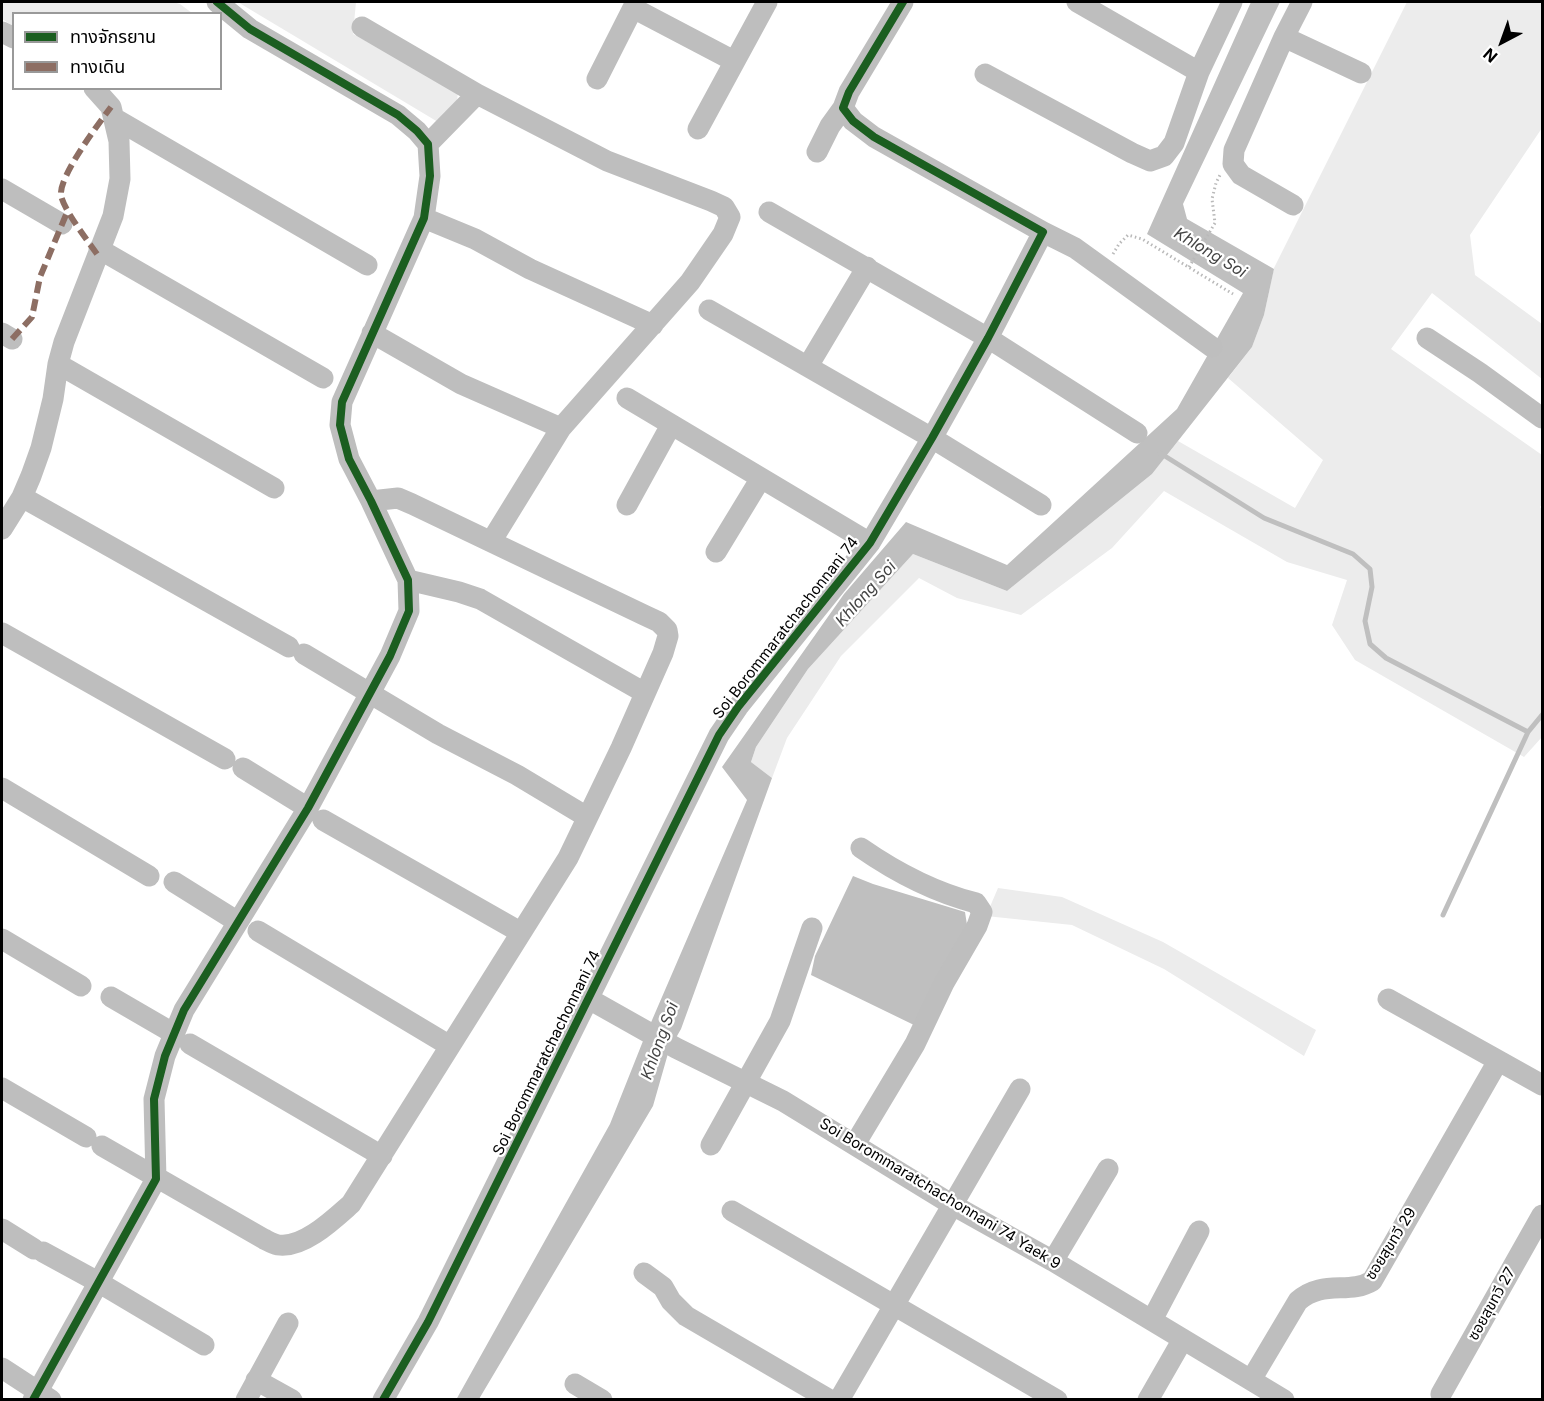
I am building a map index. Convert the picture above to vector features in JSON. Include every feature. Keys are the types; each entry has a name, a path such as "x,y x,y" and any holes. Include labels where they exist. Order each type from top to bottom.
{"street":[{"path":"2,1368 40,1397 98,1282 156,1179 154,1099 159,1076 181,1038 184,1010 238,922 315,814 409,611 408,580 349,459 340,425 342,402 424,218 430,176 428,144 417,130 398,115 250,29 217,2"},
{"path":"698,129 767,2"},
{"path":"817,152 830,126 843,108 849,92 903,2"},
{"path":"1077,2 1199,72"},
{"path":"985,74 1150,161 1164,156 1174,143 1199,72 1233,2"},
{"path":"1293,205 1241,175 1233,164 1234,150 1302,2"},
{"path":"597,79 634,5 734,61"},
{"path":"362,27 477,94 607,161 724,207 730,217 723,234 690,282 561,428 492,540"},
{"path":"1284,37 1360,72"},
{"path":"2,529 22,497 41,448 53,399 57,364 76,306 112,216 120,179 119,141 114,118 111,107 96,90"},
{"path":"428,144 477,94"},
{"path":"843,108 854,121 874,137 992,205 1075,248 1212,347"},
{"path":"114,118 367,265"},
{"path":"2,189 62,224"},
{"path":"769,212 988,338 1137,433"},
{"path":"424,218 474,239 530,269 653,326"},
{"name":"Soi Borommaratchachonnani 74","path":"383,1400 428,1322 719,735 738,707 870,543 988,338 1043,232"},
{"path":"99,249 323,378"},
{"path":"808,366 867,267"},
{"path":"709,310 932,438 1041,506"},
{"path":"372,333 461,384 561,428"},
{"path":"1427,338 1542,418"},
{"path":"57,364 274,488"},
{"path":"627,398 870,543"},
{"path":"627,505 671,425"},
{"path":"716,552 761,478"},
{"path":"22,497 370,692 438,734 517,775 587,817"},
{"path":"2,1088 156,1179 278,1245 292,1244 316,1232 351,1204 382,1156 568,858 645,693 668,636 667,630 659,622 492,540 398,498 371,501"},
{"path":"408,580 480,599 645,693"},
{"path":"2,633 234,764 315,814 520,932"},
{"path":"2,788 149,876"},
{"path":"855,1144 915,1044 944,983 977,926 982,912 976,903 923,886 861,848"},
{"path":"174,882 238,922"},
{"path":"711,1145 780,1021 812,928"},
{"path":"258,931 450,1046"},
{"path":"2,939 81,986"},
{"path":"111,998 382,1156"},
{"name":"Soi Borommaratchachonnani 74 Yaek 9","path":"589,999 676,1047 783,1101 951,1204 1053,1261 1284,1400"},
{"path":"1388,999 1542,1085"},
{"name":"ซอยสุขทวี 29","path":"1251,1380 1298,1301 1307,1293 1321,1288 1363,1286 1372,1281 1498,1061"},
{"path":"838,1400 1020,1089"},
{"path":"1053,1261 1108,1169"},
{"path":"732,1211 1057,1400"},
{"name":"ซอยสุขทวี 27","path":"1441,1394 1542,1215"},
{"path":"2,1229 98,1282 204,1345"},
{"path":"1152,1320 1199,1231"},
{"path":"644,1273 663,1287 671,1301 686,1316 830,1400"},
{"path":"246,1400 288,1323"},
{"path":"1148,1400 1183,1340"},
{"path":"256,1380 292,1400"},
{"path":"575,1384 602,1400"}],"path":[{"path":"1189,267 1215,223 1212,199 1216,183 1234,150"},
{"path":"1104,268 1119,244 1128,235 1142,239 1233,294"}],"shaded area":[{"path":"2,2 173,2 191,12 12,12 12,25 2,19"},
{"path":"239,2 356,2 353,34 458,90 457,103 438,122"},
{"path":"1407,2 1538,2 1542,4 1542,128 1470,235 1475,275 1542,324 1542,379 1432,293 1391,349 1542,455 1542,504 1540,507 1542,510 1542,737 1524,757 1355,660 1332,625 1347,580 1287,562 1164,491 1112,548 1021,615 957,598 919,578 841,656 787,738 772,778 751,762 756,747 808,669 913,554 1007,591 1152,474 1178,441 1295,508 1323,460 1228,378 1252,347 1264,315 1274,268"},
{"path":"998,888 1062,897 1163,942 1316,1030 1304,1056 1164,969 1072,925 986,916"}],"water":[{"name":"Khlong Soi","path":"1251,2 1280,2 1183,204 1187,219 1274,269 1264,315 1252,347 1152,474 1007,591 913,554 808,669 756,747 751,762 772,778 681,1029 669,1050 653,1106 479,1399 456,1400 610,1124 643,1041 747,800 722,767 844,594 906,522 1007,565 1177,409 1243,293 1147,234"},
{"path":"853,876 965,912 967,925 914,1025 811,975 815,956"}],"waterway":[{"path":"1160,453 1264,518 1353,554 1370,569 1372,587 1365,621 1370,644 1386,658 1528,732"},
{"path":"1443,915 1528,732 1542,715"}],"marked path":[{"path":"97,254 71,216 61,195 66,175 111,107"},
{"path":"12,339 32,317 40,277 68,210"}],"cycle path":[{"path":"33,1400 156,1179 154,1099 165,1056 184,1010 308,808 390,656 409,611 408,580 349,459 340,425 342,402 424,218 430,176 428,144 398,115 250,29 217,2"},
{"path":"383,1400 428,1322 719,735 738,707 870,543 988,338 1043,232 874,137 853,121 843,108 849,92 903,2"}]}
